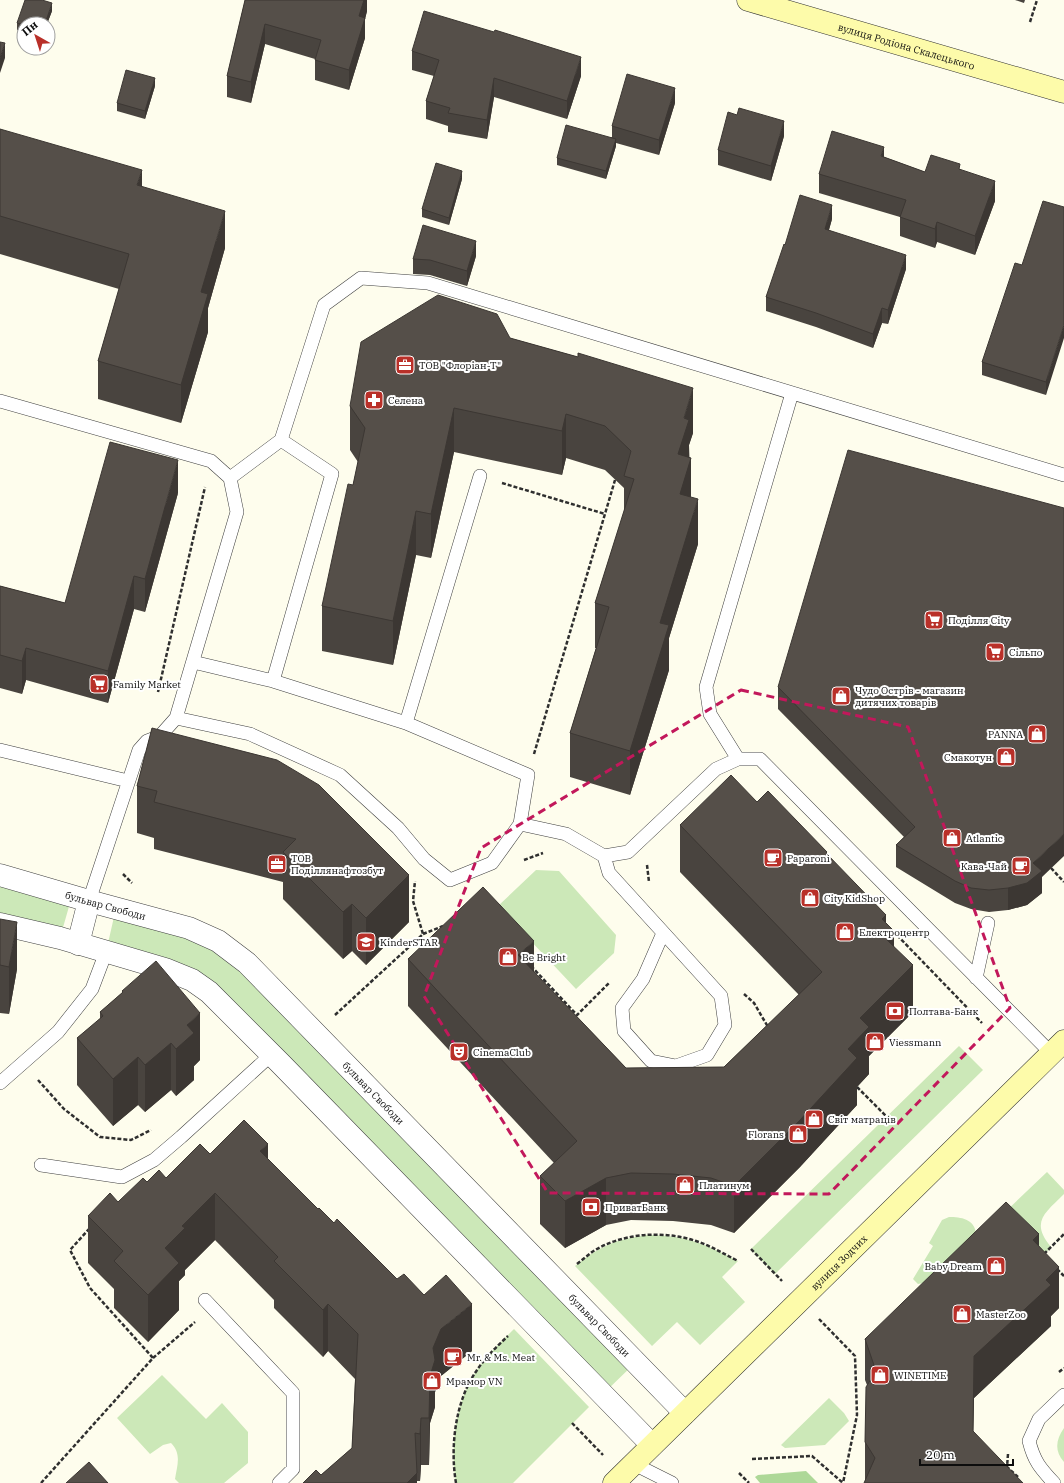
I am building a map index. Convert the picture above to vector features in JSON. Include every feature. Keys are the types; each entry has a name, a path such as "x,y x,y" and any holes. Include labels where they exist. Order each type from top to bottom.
{"main road":[{"name":"вулиця Родіона Скалецького","path":"748,0 1064,92"},
{"name":"вулиця Зодчих","path":"623,1474 840,1259 1058,1047"}],"street":[{"name":"бульвар Свободи","path":"0,875 189,928 218,941 247,963 685,1413"},
{"path":"78,944 89,901"},
{"path":"0,924 78,944 171,971 197,983 209,992 272,1054 652,1445"}],"lane":[{"path":"230,478 281,440 324,305 361,278 428,283 1064,475"},
{"path":"738,759 710,714 706,687 792,392"},
{"path":"0,401 211,461 230,478 237,512 176,718 160,736 147,741 139,750 89,901"},
{"path":"273,681 332,474 281,440"},
{"path":"406,723 480,476"},
{"path":"176,718 250,734 340,775 398,828 424,860 450,880 492,863 520,824 528,775 406,723 273,681 193,662"},
{"path":"0,750 128,781"},
{"path":"520,824 566,834 604,856 628,852 716,769 738,759 760,759 976,978 1058,1047"},
{"path":"604,856 609,873 721,996 725,1025 707,1055 676,1066 651,1061 624,1031 622,1008 643,979 663,933"},
{"path":"976,978 988,923"},
{"path":"0,1083 58,1032 92,989 106,952"},
{"path":"41,1165 122,1177 154,1160 272,1054"},
{"path":"209,1304 293,1393 293,1469 279,1483"},
{"path":"1054,1483 1039,1468 1028,1441 1039,1419 1064,1395"},
{"path":"623,1474 672,1483"}],"path":[{"path":"1030,22 1037,0"},
{"path":"156,697 211,461"},
{"path":"480,476 606,514"},
{"path":"528,775 615,480"},
{"path":"518,865 524,860 544,853"},
{"path":"646,860 649,887"},
{"path":"1051,868 1064,882"},
{"path":"121,870 128,881 136,886"},
{"path":"411,875 415,880 413,901 423,934"},
{"path":"316,1033 423,934 444,926"},
{"path":"888,926 982,1024"},
{"path":"528,963 576,1015 578,1021"},
{"path":"576,1015 614,979"},
{"path":"743,992 754,1003 769,1030"},
{"path":"23,1062 64,1109 100,1138 131,1140 168,1121 181,1137"},
{"path":"857,1087 887,1117"},
{"path":"93,1224 70,1250 90,1288 153,1358"},
{"path":"1044,1254 1064,1234"},
{"path":"575,1266 591,1253 603,1246 616,1241 648,1235 680,1237 696,1241 712,1247 738,1261"},
{"path":"1039,1249 1049,1260"},
{"path":"1054,1265 1064,1276"},
{"path":"41,1483 153,1358 209,1304"},
{"path":"456,1483 453,1459 454,1444 458,1415 467,1388 474,1374 509,1334"},
{"path":"752,1459 812,1456 843,1483 857,1415 855,1356"},
{"path":"572,1423 623,1474"},
{"path":"739,1473 749,1483"}],"highlighted area":[{"path":"741,690 908,727 1010,1008 829,1194 548,1193 424,996 481,848"}],"green space":[{"path":"536,870 559,871 616,935 614,953 576,989 498,906"},
{"path":"0,875 72,896 60,938 0,924"},
{"path":"116,908 204,934 635,1363 603,1394 209,992 106,952"},
{"path":"959,1046 983,1070 775,1274 751,1249"},
{"path":"1047,1172 1064,1190 1064,1194 1042,1218 1042,1231 1051,1247 1044,1255 1004,1213"},
{"path":"949,1217 962,1218 970,1222 975,1228 976,1233 923,1283 918,1284 913,1279 933,1246 929,1243 942,1220"},
{"path":"648,1235 661,1235 695,1242 705,1245 738,1261 722,1277 745,1302 700,1345 677,1322 652,1346 575,1266 592,1253 609,1244"},
{"path":"514,1329 589,1407 513,1483 456,1483 454,1469 454,1441 463,1398 468,1385 479,1367 493,1350"},
{"path":"162,1375 206,1419 222,1403 248,1432 248,1463 224,1483 179,1483 175,1479 178,1465 177,1451 171,1443 163,1445 150,1454 117,1418"},
{"path":"829,1398 844,1413 849,1421 825,1445 785,1448 781,1445"},
{"path":"1064,1428 1064,1462 1059,1454 1057,1445 1059,1436"},
{"path":"806,1471 818,1483 760,1483 755,1477 758,1475"}],"building":[{"path":"25,0 42,0 52,3 48,16 19,16"},
{"path":"245,0 364,0 359,16 365,18 349,70 315,60 321,40 265,24 251,82 227,76"},
{"path":"424,11 494,32 495,30 581,57 567,101 494,78 487,120 448,113 450,108 426,101 439,60 412,51"},
{"path":"0,42 5,43 0,58"},
{"path":"126,70 155,78 145,111 117,103"},
{"path":"627,74 675,88 659,140 612,126"},
{"path":"739,108 784,121 771,166 718,150 728,112 737,115"},
{"path":"566,125 616,139 606,171 557,158"},
{"path":"0,129 142,170 137,185 225,211 201,292 208,294 181,385 98,361 129,254 0,216"},
{"path":"832,131 884,147 881,156 925,172 931,155 960,164 959,169 995,181 975,236 937,222 935,229 900,217 906,200 819,174"},
{"path":"436,163 462,171 449,218 422,209"},
{"path":"800,195 832,205 825,229 906,255 888,310 882,308 873,334 816,313 766,297 784,244 785,245"},
{"path":"1043,201 1064,207 1064,325 1046,382 982,362 1015,263 1022,265"},
{"path":"423,225 476,241 467,271 430,260 413,259"},
{"path":"438,295 497,314 510,338 578,357 578,353 693,388 684,418 689,420 678,454 691,458 680,494 698,499 660,623 669,625 630,751 570,733 609,607 595,603 634,479 624,476 631,451 605,426 566,414 562,431 454,408 431,514 416,511 393,621 322,606 348,484 353,485 365,428 350,406 361,342"},
{"path":"110,442 178,460 145,579 134,576 108,671 26,648 22,661 0,655 0,586 65,603"},
{"name":"Поділля City","path":"848,450 1064,508 1064,834 1033,863 1042,871 1027,883 1008,888 989,890 971,888 955,881 896,845 915,827 778,687"},
{"path":"152,728 277,760 319,785 409,875 366,918 352,904 343,912 283,852 296,839 154,802 157,791 137,786"},
{"path":"731,775 757,802 768,791 827,852 826,853 886,915 882,919 894,931 886,939 913,965 860,1018 869,1027 848,1049 857,1058 800,1120 734,1186 711,1178 673,1174 631,1173 606,1178 565,1201 540,1176 577,1141 408,959 483,887 534,941 518,955 626,1068 724,1067 822,972 680,825"},
{"path":"0,919 17,922 9,967 0,965"},
{"path":"156,961 200,1013 187,1025 194,1033 176,1049 171,1043 145,1065 138,1057 113,1079 77,1038 103,1016 100,1012"},
{"path":"244,1120 268,1144 260,1151 318,1209 319,1208 334,1223 337,1219 397,1279 404,1274 424,1295 446,1275 472,1304 441,1329 433,1348 435,1360 430,1376 429,1418 421,1418 420,1434 415,1433 417,1473 407,1483 303,1483 316,1470 321,1475 352,1448 358,1334 328,1304 323,1310 274,1261 278,1257 215,1193 182,1226 185,1228 165,1248 179,1263 148,1295 114,1261 123,1251 88,1216 110,1193 118,1202 143,1178 147,1182 159,1170 166,1178 200,1144 210,1154"},
{"path":"1006,1202 1039,1234 1033,1240 1059,1267 1046,1280 1051,1285 974,1356 973,1431 1023,1483 864,1483 875,1458 865,1442 866,1387 876,1371 865,1339"},
{"path":"89,1462 108,1483 66,1483"}],"place":[{"name":"ТОВ \"Флоріан-Т\"","path":"405,365"},
{"name":"Селена","path":"374,400"},
{"name":"Поділля City","path":"934,620"},
{"name":"Сільпо","path":"995,652"},
{"name":"Family Market","path":"99,684"},
{"name":"Чудо Острів - магазин дитячих товарів","path":"841,696"},
{"name":"PANNA","path":"1037,734"},
{"name":"Смакотун","path":"1006,757"},
{"name":"Atlantic","path":"952,838"},
{"name":"Paparoni","path":"773,858"},
{"name":"ТОВ Поділлянафтозбут","path":"277,864"},
{"name":"Кава-Чай","path":"1021,866"},
{"name":"City KidShop","path":"810,898"},
{"name":"Електроцентр","path":"845,932"},
{"name":"KinderSTAR","path":"366,942"},
{"name":"Be Bright","path":"508,957"},
{"name":"Полтава-Банк","path":"895,1011"},
{"name":"Viessmann","path":"875,1042"},
{"name":"CinemaClub","path":"459,1052"},
{"name":"Світ матраців","path":"814,1119"},
{"name":"Florans","path":"798,1134"},
{"name":"Платинум","path":"685,1185"},
{"name":"ПриватБанк","path":"591,1207"},
{"name":"Baby Dream","path":"996,1266"},
{"name":"MasterZoo","path":"962,1314"},
{"name":"Mr. & Ms. Meat","path":"453,1357"},
{"name":"WINETIME","path":"880,1375"},
{"name":"Мрамор VN","path":"432,1381"}]}
